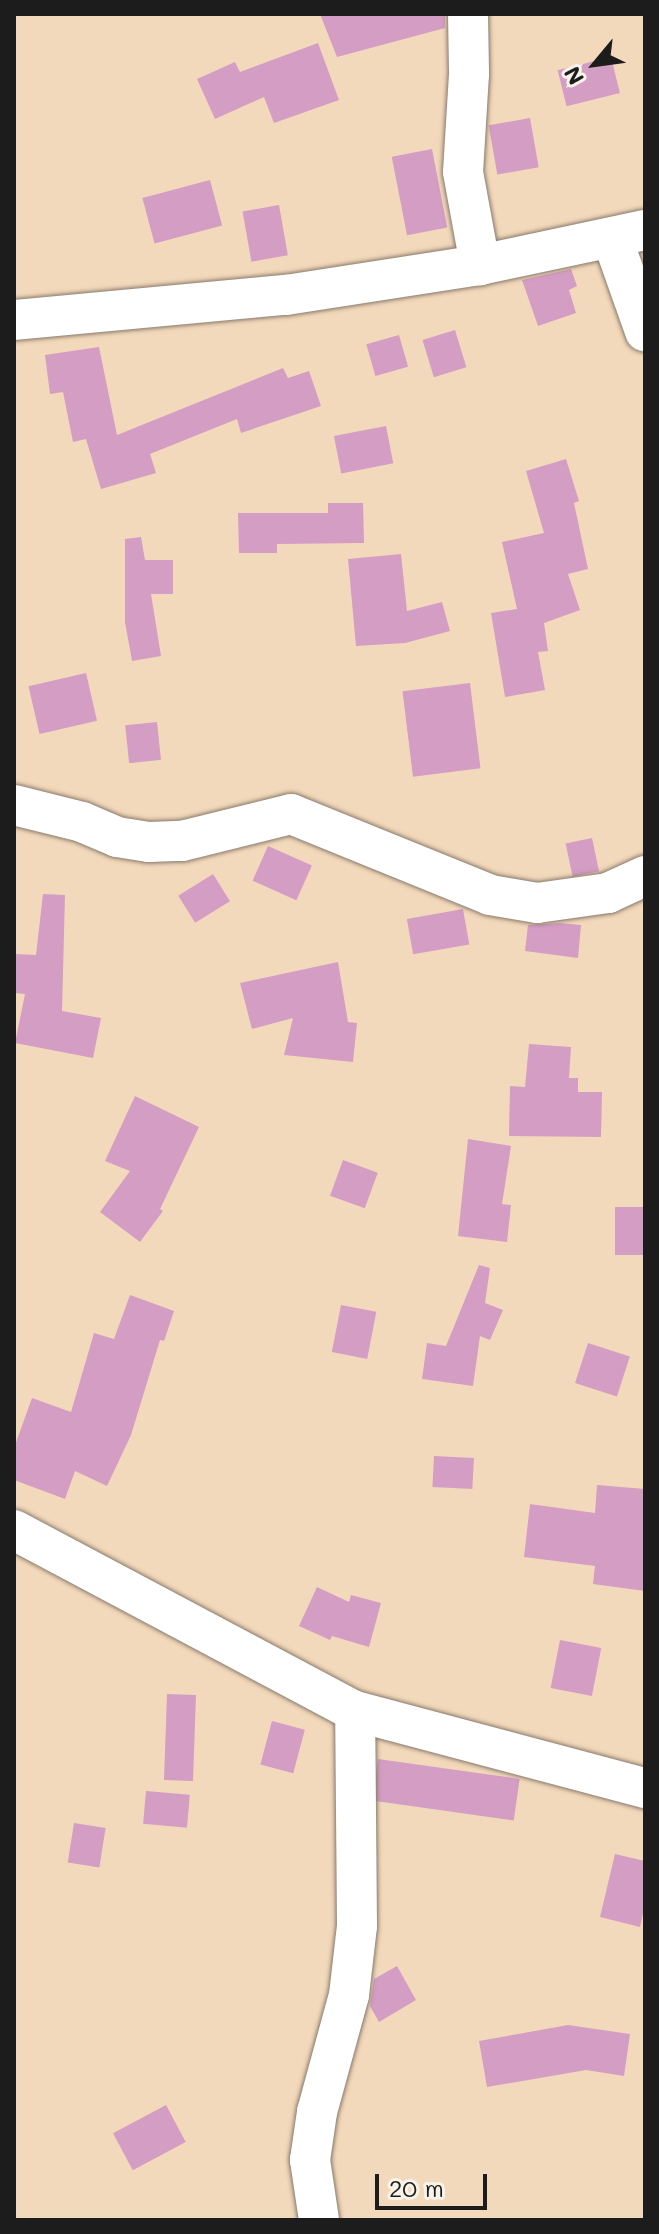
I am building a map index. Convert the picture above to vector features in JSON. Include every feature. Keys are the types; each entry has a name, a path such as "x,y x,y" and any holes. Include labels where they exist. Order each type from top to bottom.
{"street":[{"path":"468,14 469,74 463,172 480,265"},
{"path":"14,320 286,295 480,265 628,234 645,331"},
{"path":"14,805 82,822 117,837 149,842 182,841 291,814 490,895 537,903 608,893 645,876"},
{"path":"14,1530 355,1711 645,1788"},
{"path":"319,2220 310,2160 317,2112 349,1995 357,1926 355,1711"}],"building":[{"path":"320,14 445,14 445,28 337,57"},
{"path":"318,43 339,100 274,123 264,97 215,119 197,79 235,62 240,72"},
{"path":"611,57 620,93 567,106 558,70"},
{"path":"530,118 539,167 497,175 489,125"},
{"path":"432,149 447,228 407,235 392,157"},
{"path":"210,180 222,225 155,244 142,198"},
{"path":"279,205 288,255 251,262 243,211"},
{"path":"571,269 577,286 569,290 576,313 538,326 522,280"},
{"path":"455,330 466,367 434,377 422,340"},
{"path":"399,335 408,367 375,376 366,344"},
{"path":"99,347 117,435 283,368 288,378 309,371 321,406 241,433 237,419 150,454 156,473 101,489 86,439 73,442 63,392 50,394 45,355"},
{"path":"386,426 393,463 341,473 334,436"},
{"path":"566,459 579,501 574,503 588,569 568,574 580,610 544,623 548,651 538,652 545,690 505,697 491,613 517,609 502,542 544,533 526,471"},
{"path":"328,503 363,503 364,543 277,544 277,553 239,553 238,513 328,513"},
{"path":"141,537 145,560 173,560 173,594 151,594 161,656 132,661 125,622 125,539"},
{"path":"401,554 407,611 442,602 450,631 405,643 356,646 348,559"},
{"path":"86,673 97,721 40,734 29,686"},
{"path":"470,683 480,768 413,777 403,691"},
{"path":"157,722 161,760 129,763 125,725"},
{"path":"592,838 599,871 573,877 566,844"},
{"path":"268,846 312,866 296,900 253,881"},
{"path":"213,874 230,901 195,923 178,896"},
{"path":"43,894 65,895 62,1011 101,1018 93,1058 15,1043 25,994 14,993 14,954 36,955"},
{"path":"463,909 469,944 413,954 407,919"},
{"path":"528,925 581,925 578,958 525,951"},
{"path":"338,962 348,1022 357,1023 353,1062 284,1055 293,1018 252,1029 240,983"},
{"path":"529,1044 571,1047 569,1078 578,1078 578,1092 602,1092 601,1137 509,1136 510,1086 525,1087"},
{"path":"135,1096 199,1127 160,1209 163,1211 140,1242 100,1212 130,1171 105,1161"},
{"path":"468,1139 511,1146 502,1204 511,1205 507,1242 458,1236"},
{"path":"343,1160 378,1173 365,1208 330,1196"},
{"path":"615,1207 645,1207 645,1255 615,1255"},
{"path":"479,1265 490,1268 485,1303 503,1310 490,1340 480,1336 473,1386 422,1379 427,1343 446,1346"},
{"path":"130,1295 174,1311 164,1341 160,1340 131,1435 107,1486 75,1471 65,1499 14,1480 14,1448 32,1398 71,1412 94,1333 114,1339"},
{"path":"341,1305 376,1312 367,1359 332,1352"},
{"path":"588,1343 630,1357 617,1397 575,1383"},
{"path":"434,1456 474,1458 472,1489 432,1487"},
{"path":"597,1485 645,1489 645,1591 593,1584 595,1566 524,1557 530,1504 595,1513"},
{"path":"317,1587 349,1602 351,1595 381,1603 369,1647 332,1636 330,1640 299,1626"},
{"path":"560,1640 601,1648 592,1696 551,1688"},
{"path":"167,1694 196,1695 193,1781 164,1780"},
{"path":"272,1721 305,1730 293,1773 260,1764"},
{"path":"378,1759 520,1779 514,1820 372,1801"},
{"path":"146,1791 190,1795 187,1828 143,1824"},
{"path":"74,1823 106,1828 99,1868 68,1863"},
{"path":"615,1854 645,1861 645,1904 640,1927 600,1917"},
{"path":"397,1966 416,2000 379,2022 370,2006 374,1979"},
{"path":"568,2025 630,2034 624,2076 586,2070 487,2087 479,2041"},
{"path":"166,2105 186,2142 133,2170 113,2133"}]}
